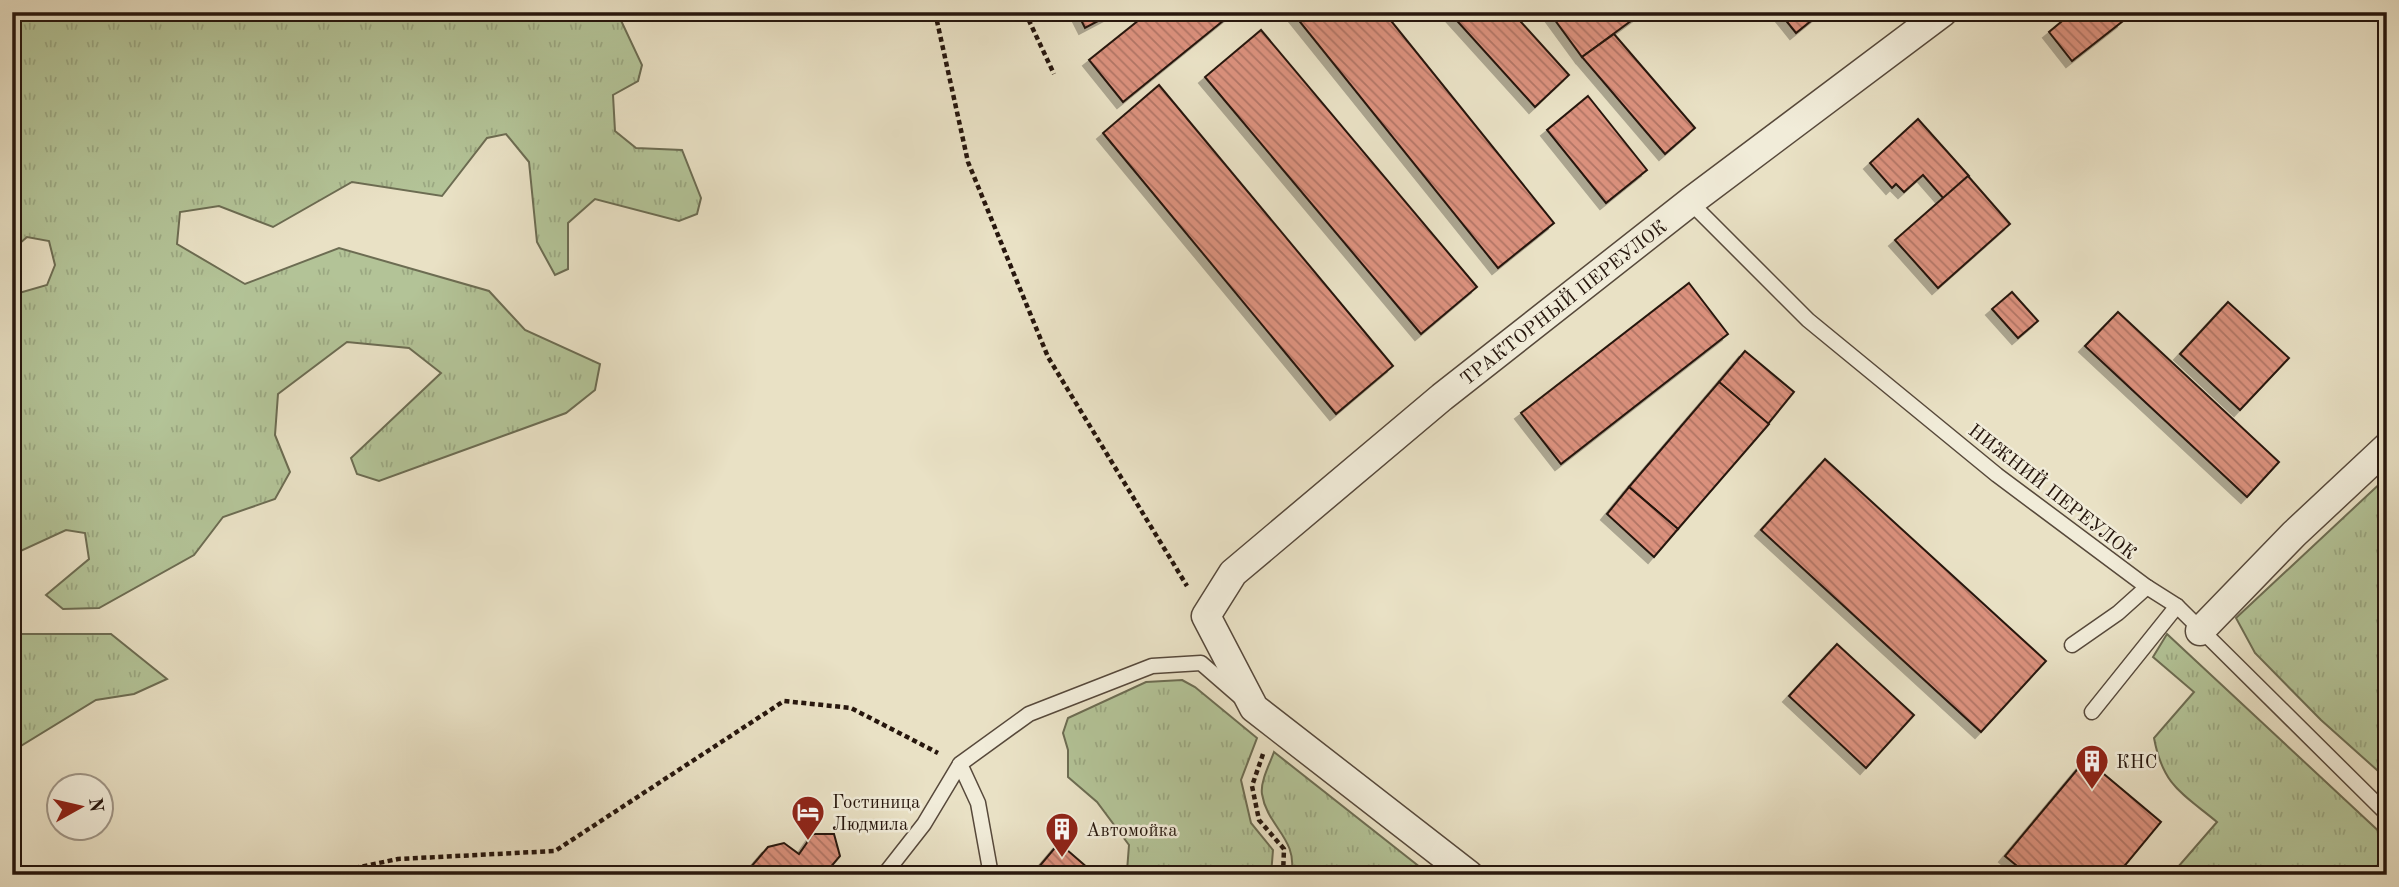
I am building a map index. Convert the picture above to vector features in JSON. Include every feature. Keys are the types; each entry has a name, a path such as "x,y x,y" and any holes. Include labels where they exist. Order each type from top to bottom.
{"street":[{"name":"ТРАКТОРНЫЙ ПЕРЕУЛОК","path":"1206,616 1233,573 1442,397 1690,202 1943,12"},
{"path":"2200,631 2294,534 2387,447"},
{"path":"1206,616 1264,716 1469,875"}],"lane":[{"name":"НИЖНИЙ ПЕРЕУЛОК","path":"1690,202 1808,320 1997,475 2147,587 2177,606 2387,814"},
{"path":"2072,645 2118,613 2147,587"},
{"path":"2092,712 2177,606"},
{"path":"884,875 924,824 960,764 1029,713 1152,666 1201,663 1264,716"},
{"path":"960,764 978,803 991,875"}],"path":[{"path":"935,12 968,162 1048,357 1206,616"},
{"path":"1025,12 1054,74"},
{"path":"321,875 398,859 555,851 784,701 851,708 960,764"},
{"path":"1264,716 1252,786 1259,820 1283,849 1283,875"}],"green space":[{"path":"12,12 617,12 642,65 638,81 613,95 615,131 636,148 682,150 701,198 697,214 679,221 595,199 568,223 568,269 555,275 537,242 529,162 506,134 487,138 442,196 352,182 273,227 219,206 180,212 177,244 245,284 339,248 489,291 525,330 600,364 595,390 566,413 379,481 357,474 351,458 441,373 409,348 347,342 278,394 275,435 290,472 275,499 223,517 194,555 99,608 63,609 46,595 89,559 85,533 66,530 12,555 12,295 47,285 55,265 49,241 27,237 12,250"},
{"path":"2387,477 2387,779 2321,720 2255,653 2236,618"},
{"path":"12,634 111,634 167,679 134,694 96,700 16,749 12,755"},
{"path":"2167,634 2385,837 2387,875 2171,875 2217,822 2176,787 2158,754 2154,738 2194,692 2153,657"},
{"path":"1182,680 1195,687 1257,738 1241,780 1251,823 1273,850 1271,875 1132,875 1127,871 1129,845 1097,802 1068,777 1068,750 1063,733 1068,718 1146,682"},
{"path":"1274,752 1430,875 1291,875 1291,852 1270,816 1262,794 1264,778"}],"building":[{"path":"1077,12 1115,12 1085,28"},
{"path":"1149,12 1234,12 1123,102 1089,60"},
{"path":"1292,12 1384,12 1554,223 1498,268"},
{"path":"1449,12 1512,12 1569,75 1535,107"},
{"path":"1549,12 1643,12 1582,57"},
{"path":"1779,12 1822,12 1796,33"},
{"path":"2073,12 2116,12 2123,21 2072,61 2049,32"},
{"path":"1261,30 1477,287 1421,334 1205,77"},
{"path":"1614,34 1695,128 1665,154 1582,57"},
{"path":"1159,85 1393,366 1336,414 1103,133"},
{"path":"1588,96 1647,170 1606,203 1547,130"},
{"path":"1918,119 1969,176 1944,199 1923,175 1904,192 1896,184 1892,188 1870,163"},
{"path":"1968,176 2010,224 1938,288 1895,240"},
{"path":"1689,283 1728,334 1561,464 1521,413"},
{"path":"2012,292 2038,321 2018,338 1992,309"},
{"path":"2228,302 2289,358 2240,410 2180,354"},
{"path":"2118,312 2279,462 2247,497 2085,346"},
{"path":"1745,351 1794,392 1768,424 1719,382"},
{"path":"1719,382 1769,424 1678,529 1629,487"},
{"path":"1825,459 2046,661 1981,732 1761,530"},
{"path":"1629,487 1678,529 1654,557 1607,514"},
{"path":"1837,644 1914,715 1866,768 1789,696"},
{"name":"КНС","path":"2086,759 2161,822 2117,875 2028,875 2005,856"},
{"path":"813,834 834,834 840,856 824,875 744,875 768,847 784,843 799,854"},
{"name":"Автомойка","path":"1059,843 1096,875 1032,875"}],"place":[{"name":"КНС","path":"2092,791"},
{"name":"Гостиница Людмила","path":"808,842"},
{"name":"Автомойка","path":"1062,859"}]}
